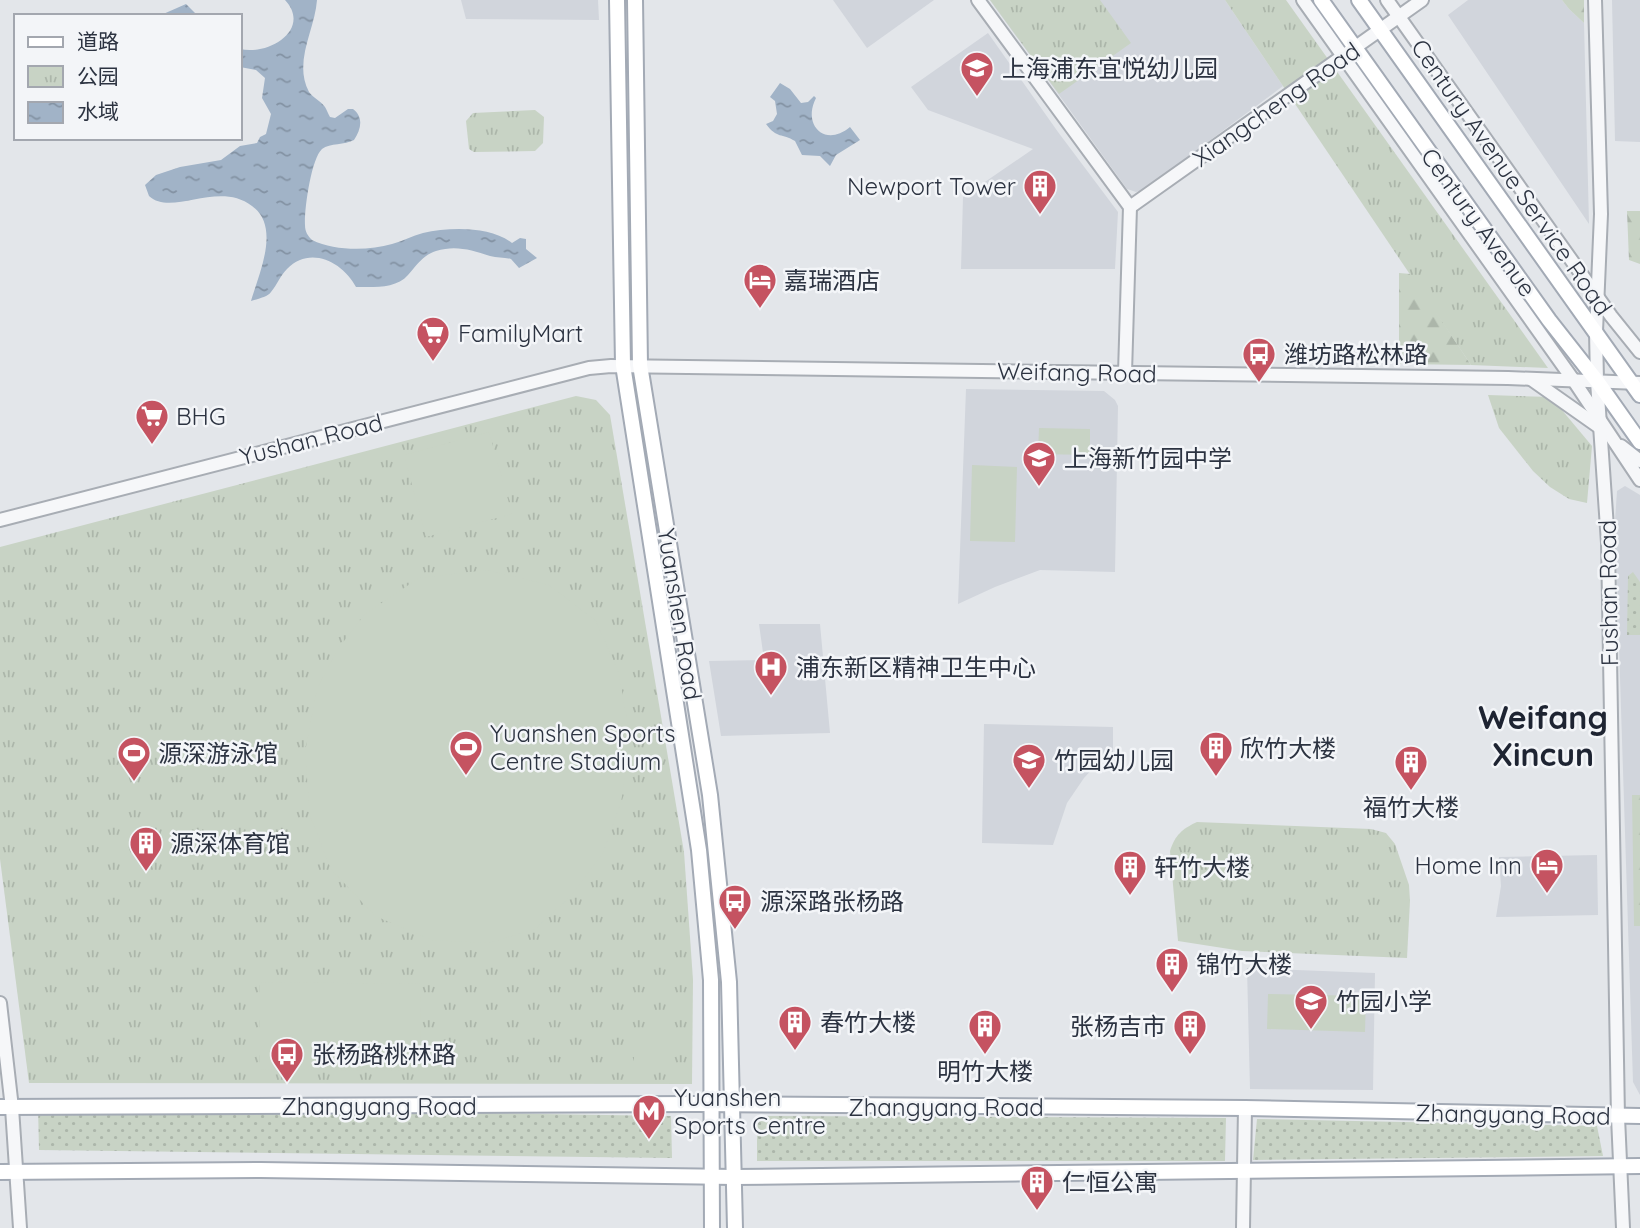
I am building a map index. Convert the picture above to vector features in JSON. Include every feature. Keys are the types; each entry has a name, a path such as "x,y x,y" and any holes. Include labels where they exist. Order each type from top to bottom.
{"main road":[{"name":"Yuanshen Road","path":"617,0 623,365 699,849 711,981 712,1228"},
{"name":"Yuanshen Road","path":"635,0 640,365 710,795 729,982 735,1228"},
{"name":"Century Avenue","path":"1321,0 1349,53 1597,381 1640,442"},
{"name":"Century Avenue","path":"1359,0 1637,387"},
{"name":"Zhangyang Road","path":"6,1108 732,1105 1245,1108 1640,1116"},
{"name":"Zhangyang Road","path":"0,1172 261,1170 734,1177 1640,1166"}],"street":[{"path":"978,0 1130,207 1125,373"},
{"path":"1303,0 1349,53 1574,381 1603,429 1635,464 1640,480"},
{"name":"Century Avenue Service Road","path":"1387,0 1598,298 1640,352"},
{"name":"Xiangcheng Road","path":"1130,207 1422,0"},
{"name":"Fushan Road","path":"1595,0 1601,214 1596,332 1597,381 1603,429 1608,543 1618,1116 1623,1228"},
{"name":"Weifang Road","path":"623,365 1531,379 1597,381 1637,387"},
{"name":"Yushan Road","path":"0,520 589,368 623,365"},
{"path":"1531,379 1603,429"},
{"path":"1603,467 1635,464"},
{"path":"0,1003 6,1108 17,1172 20,1228"},
{"path":"1243,1228 1245,1108"}],"shaded area":[{"path":"461,0 598,0 599,20 466,19"},
{"path":"833,0 934,0 867,48"},
{"path":"990,0 1225,0 1283,86 1143,190 1136,192 1127,189"},
{"path":"1468,0 1562,0 1584,23 1589,224 1448,15"},
{"path":"1612,0 1640,0 1640,142 1615,141"},
{"path":"988,33 1118,212 1115,269 961,269 963,197 1033,149 928,110 911,87"},
{"name":"上海新竹园中学","path":"966,389 1104,391 1115,400 1118,406 1115,572 1040,570 958,604"},
{"path":"1625,486 1640,495 1640,1095 1633,1082 1615,521 1617,491"},
{"name":"浦东新区精神卫生中心","path":"759,624 820,624 830,733 721,736 709,661 764,660"},
{"name":"竹园幼儿园","path":"984,724 1113,727 1113,752 1084,778 1067,803 1053,845 982,843"},
{"path":"1597,855 1598,915 1496,917 1501,886 1499,857"},
{"name":"竹园小学","path":"1247,968 1375,973 1373,1090 1250,1089"}],"green space":[{"path":"990,0 1100,0 1131,43 1059,94"},
{"path":"1225,0 1286,0 1548,368 1471,365"},
{"path":"1562,0 1584,0 1584,23 1569,9"},
{"path":"535,110 544,117 543,143 535,151 474,152 469,149 466,121 473,113"},
{"path":"1627,211 1640,211 1640,264 1629,260"},
{"path":"1399,273 1411,274 1471,365 1399,364"},
{"path":"1488,395 1551,397 1592,446 1587,503 1569,499 1550,487 1533,471 1499,428"},
{"name":"Yuanshen Sports Centre","path":"576,396 596,400 610,415 684,852 693,980 692,1084 29,1083 0,859 0,547"},
{"path":"1039,428 1090,429 1090,455 1038,454"},
{"path":"489,432 512,514 426,537 404,455"},
{"path":"972,465 1017,467 1015,542 970,541"},
{"name":"Yuanshen Sports Centre Stadium","path":"487,570 549,585 596,621 619,674 631,743 621,802 603,853 570,897 535,929 489,943 432,940 375,916 331,869 310,816 305,752 317,689 337,650 365,614 419,578"},
{"path":"1633,572 1640,582 1640,635 1627,635 1628,576"},
{"path":"1632,795 1640,795 1640,926 1634,926"},
{"path":"1197,822 1371,829 1386,833 1395,844 1409,885 1407,958 1242,951 1178,941 1170,851 1180,833"},
{"path":"260,982 421,984 420,1071 260,1069"},
{"path":"1268,994 1366,996 1365,1032 1267,1029"},
{"path":"634,1035 670,1035 670,1068 634,1068"},
{"path":"38,1106 671,1116 672,1158 39,1150"},
{"path":"757,1116 1226,1118 1225,1161 757,1161"},
{"path":"1257,1119 1597,1126 1603,1156 1253,1160"}],"water":[{"path":"285,0 317,0 303,69 309,92 323,105 330,117 335,118 348,109 353,109 360,120 360,128 354,140 329,146 322,149 318,155 309,185 305,218 306,232 312,240 341,248 362,249 392,244 434,231 469,229 493,233 512,243 520,238 526,239 526,249 537,258 519,268 511,259 463,249 443,249 427,255 397,283 356,287 335,264 306,258 287,269 270,294 251,301 267,238 261,215 239,199 225,196 170,203 159,201 149,196 145,185 156,175 180,167 221,160 240,146 257,143 260,137 266,134 271,114 262,98 265,78 256,70 242,67 242,49 263,48 284,38 293,21 292,11"},
{"path":"186,4 196,14 163,14"},
{"path":"780,83 790,89 801,103 808,102 814,96 816,98 812,117 818,130 832,135 850,127 860,140 836,155 830,166 820,156 802,155 795,141 777,134 766,124 773,121 777,114 775,101 770,97"}],"place":[{"name":"上海浦东宜悦幼儿园","path":"977,98"},
{"name":"Newport Tower","path":"1040,216"},
{"name":"嘉瑞酒店","path":"760,310"},
{"name":"FamilyMart","path":"433,363"},
{"name":"潍坊路松林路","path":"1259,384"},
{"name":"BHG","path":"152,446"},
{"name":"上海新竹园中学","path":"1039,488"},
{"name":"浦东新区精神卫生中心","path":"771,697"},
{"name":"Yuanshen Sports Centre Stadium","path":"466,777"},
{"name":"欣竹大楼","path":"1216,778"},
{"name":"源深游泳馆","path":"134,783"},
{"name":"竹园幼儿园","path":"1029,790"},
{"name":"福竹大楼","path":"1411,792"},
{"name":"源深体育馆","path":"146,873"},
{"name":"Home Inn","path":"1547,895"},
{"name":"轩竹大楼","path":"1130,897"},
{"name":"源深路张杨路","path":"735,931"},
{"name":"锦竹大楼","path":"1172,994"},
{"name":"竹园小学","path":"1311,1031"},
{"name":"春竹大楼","path":"795,1052"},
{"name":"明竹大楼","path":"985,1056"},
{"name":"张杨吉市","path":"1190,1056"},
{"name":"张杨路桃林路","path":"287,1084"},
{"name":"Yuanshen Sports Centre","path":"649,1141"},
{"name":"仁恒公寓","path":"1037,1212"}],"district":[{"name":"Weifang Xincun","path":"1543,736"}]}
